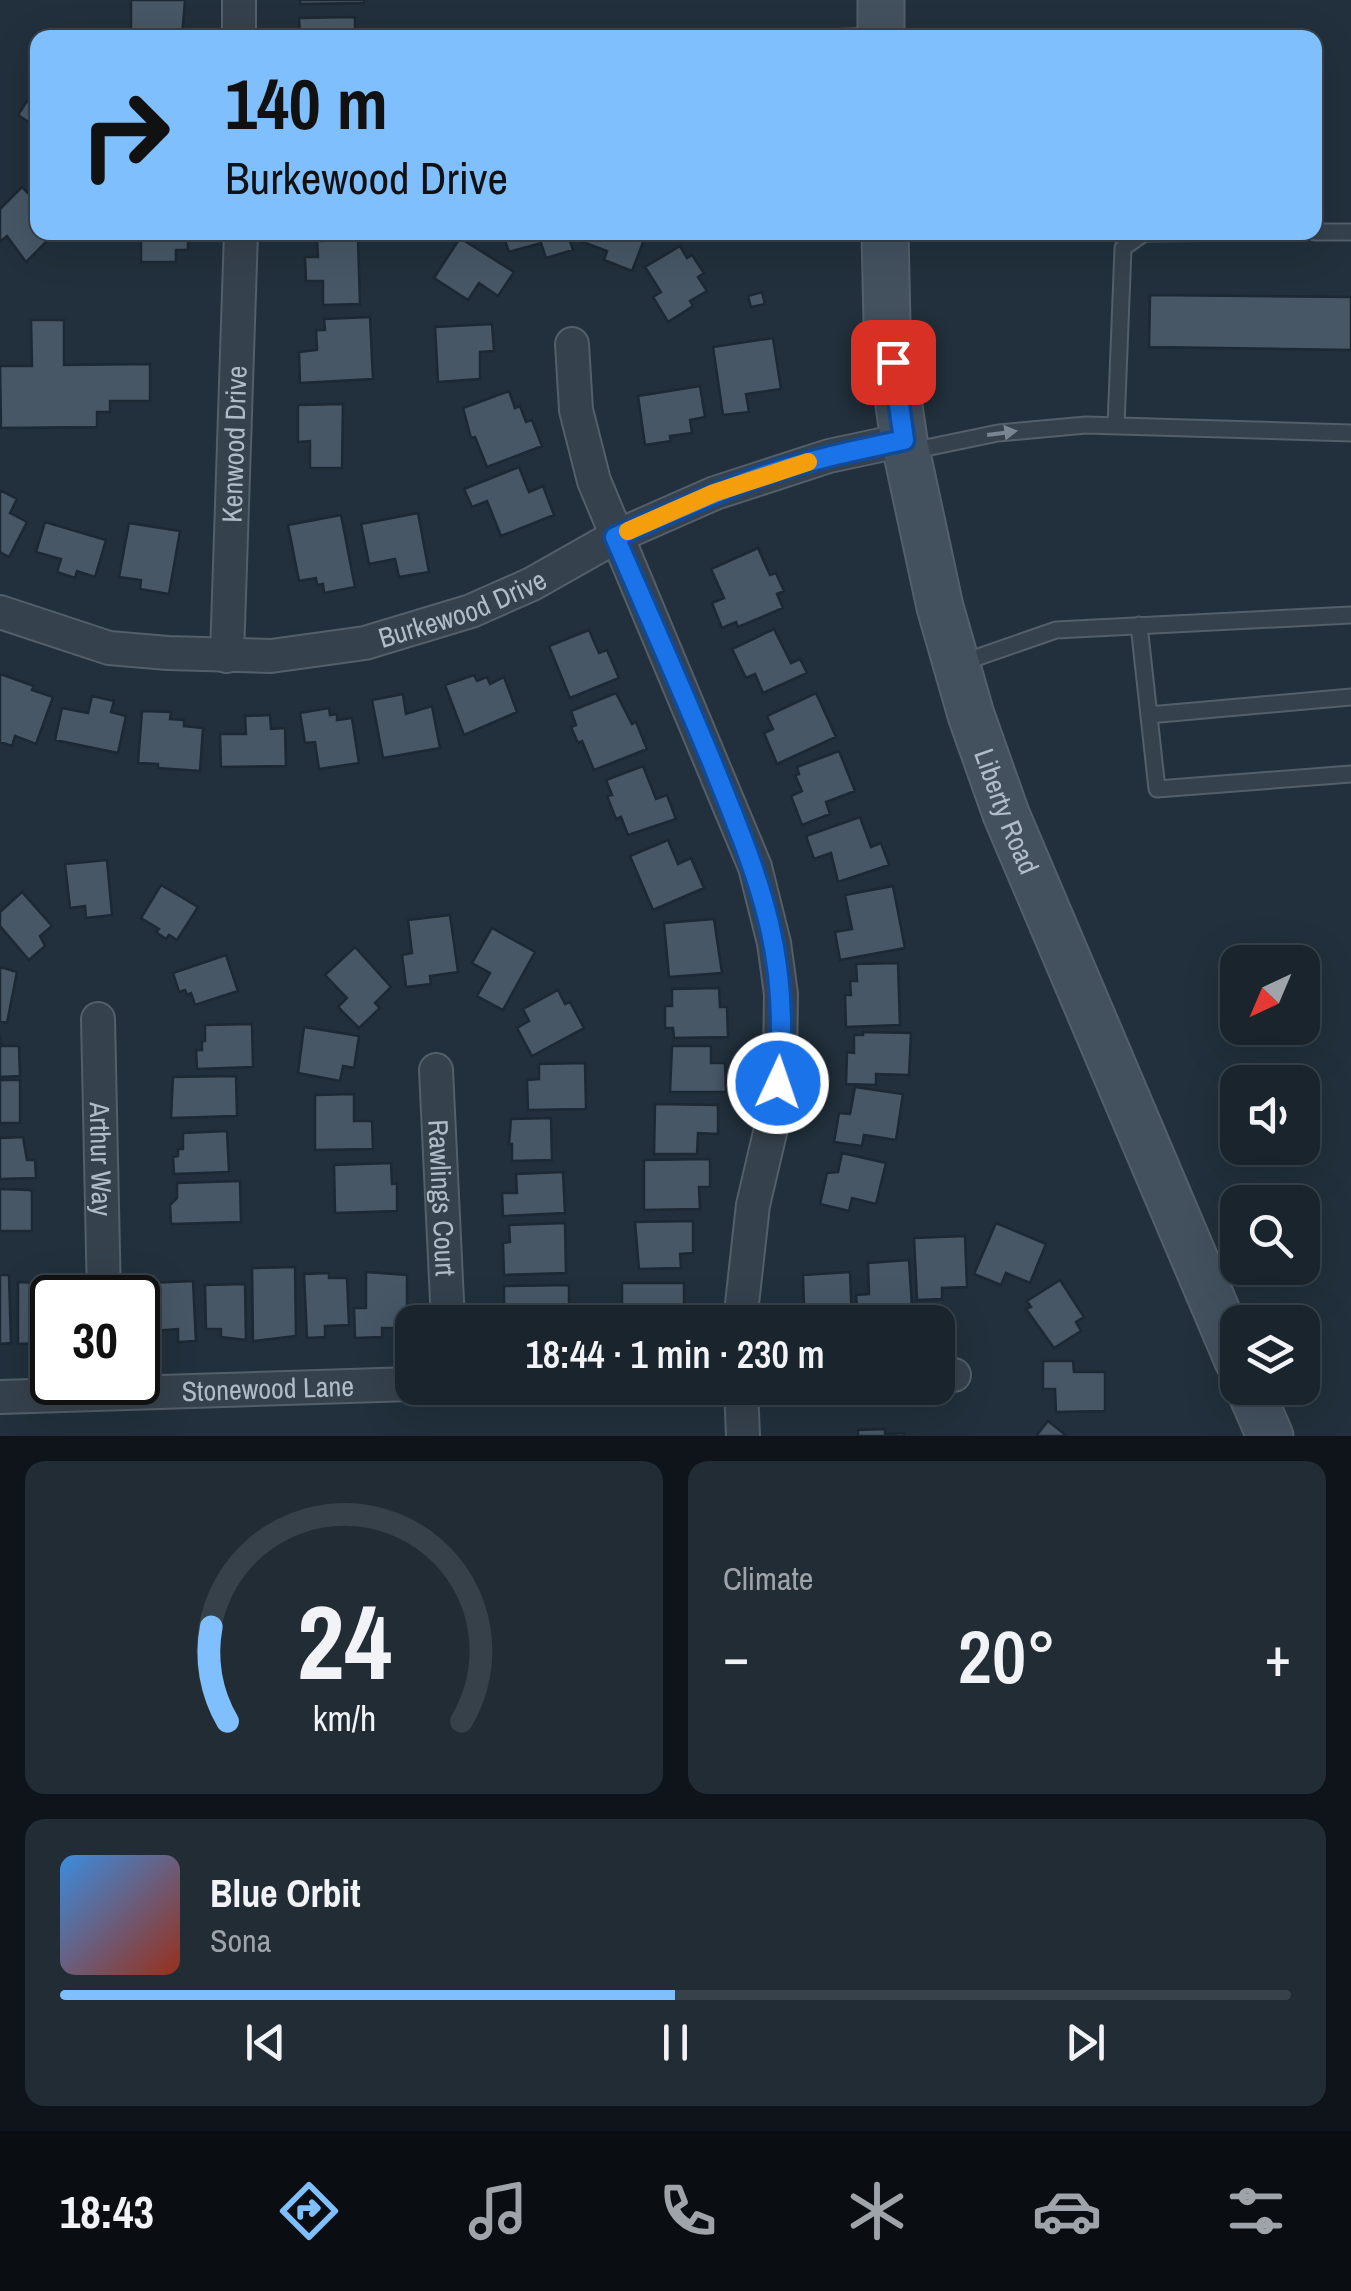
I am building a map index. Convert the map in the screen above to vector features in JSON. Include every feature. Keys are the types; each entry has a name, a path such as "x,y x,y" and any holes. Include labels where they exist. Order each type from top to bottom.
{"main road":[{"path":"881,0 881,30"},
{"name":"Liberty Road","path":"885,240 887,323 906,446 940,607 957,665 1006,814 1220,1319"},
{"path":"1256,1405 1270,1436"}],"street":[{"path":"239,0 239,30"},
{"name":"Kenwood Drive","path":"227,656 242,240"},
{"path":"572,344 576,410 583,442 615,537 754,867 774,943 782,994 776,1107 753,1205 742,1305"},
{"name":"Burkewood Drive","path":"0,612 110,648 227,656 312,652 365,643 420,629 532,584 615,537 714,493 829,456 906,446"},
{"name":"Arthur Way","path":"98,1019 104,1275"},
{"name":"Rawlings Court","path":"436,1070 447,1305"},
{"name":"Stonewood Lane","path":"160,1387 395,1384"},
{"name":"Stonewood Lane","path":"0,1398 30,1395"},
{"path":"742,1405 743,1436"}],"lane":[{"path":"1322,232 1351,232"},
{"path":"1116,426 1123,248 1135,240"},
{"path":"906,446 998,432 1116,426 1351,434"},
{"path":"957,665 1056,630 1351,614"},
{"path":"1139,624 1158,789 1351,774"},
{"path":"1149,715 1351,697"}],"building":[{"path":"131,0 185,0 183,30 131,30"},
{"path":"300,0 364,0 364,3 300,4"},
{"path":"355,17 355,30 300,30 299,18"},
{"path":"27,101 30,103 30,123 18,115"},
{"path":"22,187 30,195 30,240 48,240 26,262 7,236 0,242 0,209"},
{"path":"141,240 188,240 188,250 176,250 176,262 141,262"},
{"path":"358,240 360,304 323,305 323,281 306,281 305,257 318,257 317,241"},
{"path":"459,240 514,272 498,296 479,283 468,300 434,278"},
{"path":"505,240 570,240 573,250 546,258 541,243 509,252"},
{"path":"644,240 632,271 604,260 607,251 580,241"},
{"path":"680,246 704,273 698,277 707,291 690,301 693,306 668,322 653,297 661,292 645,267"},
{"path":"762,292 765,304 751,307 748,296"},
{"path":"1150,295 1351,297 1351,350 1149,347"},
{"path":"370,317 373,379 300,383 299,352 317,350 316,330 325,330 324,319"},
{"path":"31,320 64,320 64,365 150,364 150,401 110,401 110,412 97,412 97,427 1,428 0,366 32,366"},
{"path":"492,324 494,351 480,352 480,379 438,382 435,327"},
{"path":"773,338 781,389 746,394 749,412 723,415 713,347"},
{"path":"700,386 705,417 690,420 692,433 645,445 638,396"},
{"path":"509,391 526,422 532,420 542,446 487,467 475,437 471,438 463,408"},
{"path":"343,404 342,468 310,468 310,441 298,442 298,405"},
{"path":"519,467 529,492 543,486 554,515 501,536 487,501 472,507 464,489"},
{"path":"0,490 17,499 10,513 27,522 9,557 0,552"},
{"path":"418,513 429,572 399,577 395,559 369,564 361,524"},
{"path":"341,515 355,587 324,593 323,584 317,585 316,578 299,581 288,525"},
{"path":"45,522 106,540 95,577 77,571 75,578 57,572 61,559 36,552"},
{"path":"129,523 180,531 169,594 140,589 141,580 119,577"},
{"path":"758,548 770,575 776,573 784,591 777,594 783,608 738,627 736,622 722,628 712,603 724,598 711,569"},
{"path":"774,629 791,663 800,659 807,673 763,693 755,674 746,678 732,649"},
{"path":"589,630 599,653 607,650 619,678 570,698 549,646"},
{"path":"0,674 53,697 36,744 15,736 12,746 0,742"},
{"path":"474,675 477,681 487,677 490,684 504,677 517,712 464,735 445,685"},
{"path":"616,693 632,724 636,722 647,749 594,770 582,741 578,743 571,727 576,725 571,711"},
{"path":"816,693 836,737 777,764 764,733 773,729 767,716"},
{"path":"403,694 406,714 432,706 440,748 383,758 372,700"},
{"path":"92,696 114,701 111,712 126,716 118,753 55,740 62,708 88,713"},
{"path":"329,708 330,715 337,714 337,720 352,718 359,763 319,769 315,742 305,743 300,713"},
{"path":"142,711 171,712 170,719 184,720 184,726 203,728 200,771 138,763"},
{"path":"270,715 271,729 285,728 286,766 221,767 220,734 246,734 245,716"},
{"path":"839,751 855,791 826,802 830,814 802,825 791,796 802,791 795,775 799,774 797,767"},
{"path":"643,766 656,799 667,795 676,819 628,835 621,817 616,819 607,796 612,795 606,780"},
{"path":"860,817 871,847 881,843 889,865 838,882 831,853 814,859 806,836"},
{"path":"668,840 678,864 691,858 704,888 653,910 630,856"},
{"path":"107,860 112,915 86,918 85,906 70,908 65,864"},
{"path":"161,885 198,907 177,940 169,935 166,939 156,932 159,929 141,918"},
{"path":"893,886 905,948 840,960 835,932 852,929 845,895"},
{"path":"22,892 52,926 40,936 45,946 29,960 0,926 0,912"},
{"path":"450,915 458,972 430,976 431,984 406,987 402,955 412,953 408,920"},
{"path":"714,919 722,973 669,977 664,923"},
{"path":"492,928 535,952 503,1010 477,996 490,973 472,963"},
{"path":"355,947 391,987 375,1003 380,1008 359,1028 338,1007 347,998 325,975"},
{"path":"226,955 238,991 195,1005 191,993 179,992 173,973"},
{"path":"898,963 900,1025 846,1027 845,995 851,995 850,981 857,981 856,964"},
{"path":"0,967 17,972 7,1023 0,1021"},
{"path":"719,988 720,1007 727,1007 728,1037 674,1038 673,1028 665,1028 665,1006 672,1006 672,989"},
{"path":"558,990 565,1004 570,1002 584,1028 532,1056 517,1028 529,1021 523,1009"},
{"path":"252,1024 253,1067 197,1069 196,1050 202,1050 205,1025"},
{"path":"304,1027 359,1036 354,1068 343,1066 340,1081 298,1073"},
{"path":"911,1033 909,1075 876,1074 876,1085 846,1084 847,1052 854,1053 854,1035"},
{"path":"0,1035 1,1046 19,1046 20,1076 0,1077"},
{"path":"672,1046 711,1046 711,1063 725,1063 726,1092 670,1092"},
{"path":"585,1063 586,1109 528,1110 527,1080 539,1079 539,1064"},
{"path":"236,1076 237,1116 171,1118 173,1077"},
{"path":"0,1080 20,1080 20,1123 0,1123"},
{"path":"855,1087 903,1094 896,1140 864,1135 862,1146 834,1142 839,1113 850,1114"},
{"path":"354,1094 354,1121 372,1121 373,1149 315,1150 315,1095"},
{"path":"655,1104 718,1105 718,1134 698,1133 697,1154 654,1154"},
{"path":"551,1118 552,1160 512,1161 511,1119"},
{"path":"227,1131 229,1172 174,1174 173,1157 178,1156 178,1149 183,1149 183,1133"},
{"path":"23,1137 27,1160 35,1160 36,1178 0,1179 0,1138"},
{"path":"842,1153 886,1163 876,1204 852,1198 849,1211 820,1204 827,1173 838,1172"},
{"path":"710,1159 710,1187 699,1187 700,1209 644,1210 644,1160"},
{"path":"391,1163 392,1184 397,1183 397,1211 335,1213 334,1165"},
{"path":"563,1172 565,1213 503,1216 502,1193 517,1193 516,1174"},
{"path":"240,1181 241,1222 171,1224 170,1205 177,1198 177,1183"},
{"path":"0,1189 32,1192 32,1231 0,1231"},
{"path":"693,1221 693,1253 680,1254 681,1268 639,1269 635,1222"},
{"path":"565,1223 566,1273 504,1275 503,1243 510,1242 509,1225"},
{"path":"996,1223 1046,1244 1030,1283 1006,1273 1001,1285 974,1274"},
{"path":"965,1236 967,1287 942,1288 942,1299 917,1300 914,1238"},
{"path":"909,1260 912,1305 857,1305 856,1295 869,1294 868,1263"},
{"path":"295,1267 296,1336 253,1341 252,1268"},
{"path":"366,1272 407,1275 407,1305 395,1305 395,1328 382,1328 382,1337 355,1338 354,1308 366,1308"},
{"path":"850,1272 851,1305 804,1305 803,1275"},
{"path":"329,1273 329,1278 347,1278 349,1325 325,1326 325,1337 307,1338 304,1274"},
{"path":"0,1275 9,1275 11,1343 0,1344"},
{"path":"1060,1280 1084,1317 1076,1322 1081,1331 1054,1348 1026,1309 1031,1307 1027,1301"},
{"path":"193,1281 196,1341 178,1342 178,1329 160,1330 160,1283"},
{"path":"18,1282 30,1283 30,1344 18,1344"},
{"path":"622,1283 684,1283 684,1305 622,1305"},
{"path":"245,1284 246,1340 221,1337 221,1329 206,1329 205,1285"},
{"path":"569,1285 569,1305 504,1305 504,1286"},
{"path":"1043,1361 1073,1361 1074,1372 1105,1372 1105,1411 1056,1412 1055,1389 1043,1389"},
{"path":"1048,1421 1067,1436 1036,1436"},
{"path":"885,1429 885,1434 904,1436 858,1436 858,1430"}],"slow traffic":[{"path":"628,531 714,493 808,462"}],"route":[{"path":"778,1083 782,994 766,904 742,835 615,537 714,493 769,474 904,440 893,362"}]}
